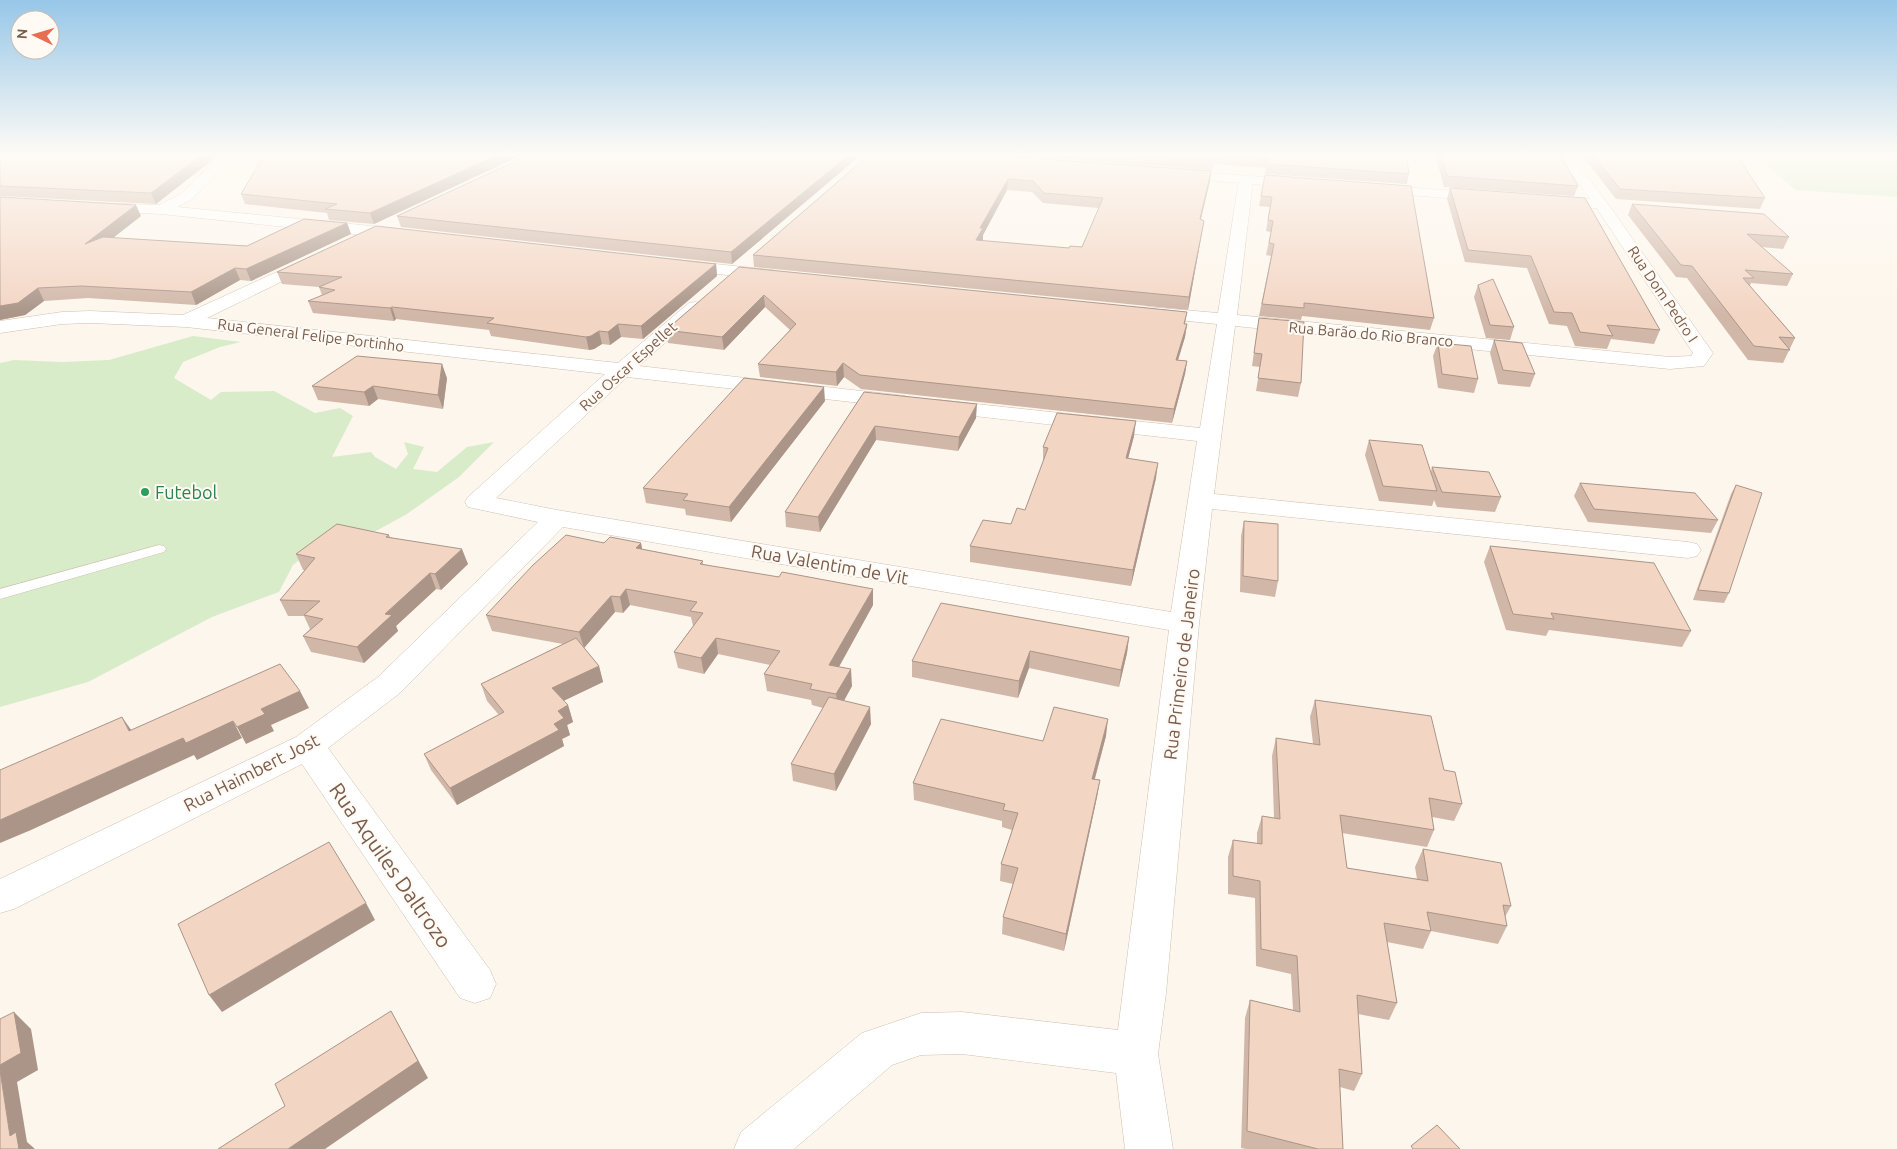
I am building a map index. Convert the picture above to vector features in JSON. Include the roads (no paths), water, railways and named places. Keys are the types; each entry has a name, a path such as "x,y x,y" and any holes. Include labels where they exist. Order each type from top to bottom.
{"street":[{"path":"115,208 161,210 414,236"},
{"path":"161,210 166,208"},
{"name":"Rua Primeiro de Janeiro","path":"1149,1149 1136,1054 1145,993 1184,623 1242,208"},
{"name":"Rua Dom Pedro I","path":"1611,208 1703,353 1697,362"},
{"path":"348,244 401,219"},
{"path":"186,321 330,253"},
{"name":"Rua Oscar Espellet","path":"477,502 621,371 758,253"},
{"path":"658,263 785,276"},
{"name":"Rua Barão do Rio Branco","path":"1130,310 1670,363 1697,362"},
{"name":"Rua General Felipe Portinho","path":"0,327 62,318 90,317 186,321 1209,436"},
{"path":"1201,500 1688,550"},
{"name":"Rua Valentim de Vit","path":"477,502 557,518 1184,623"},
{"name":"Rua Haimbert Jost","path":"0,896 308,746 389,685 557,518"},
{"name":"Rua Aquiles Daltrozo","path":"308,746 475,984"},
{"path":"758,1149 878,1048 921,1034 962,1033 1136,1054"}],"lane":[{"path":"0,594 159,549"}],"place":[{"name":"Futebol","path":"145,492"}]}
